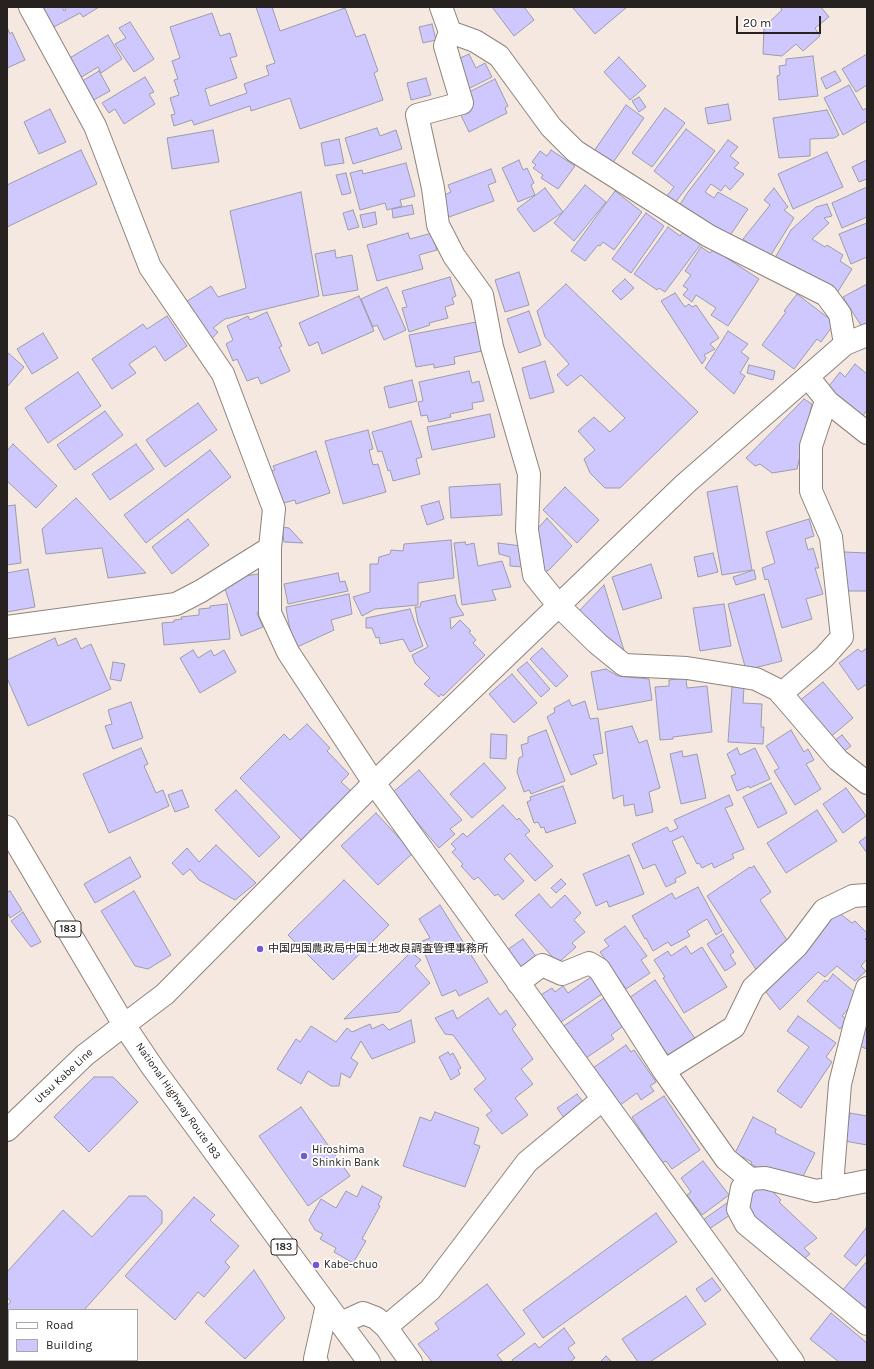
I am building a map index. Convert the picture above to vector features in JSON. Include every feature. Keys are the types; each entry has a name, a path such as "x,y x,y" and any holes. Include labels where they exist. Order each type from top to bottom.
{"main road":[{"path":"30,7 95,126 150,267 223,374 274,509 270,548 270,613 288,652 374,784 793,1362"},
{"path":"441,7 450,32 445,46 462,103 417,114 433,188 438,225 454,256 482,295 492,347 529,474 527,530 534,575 559,606 598,644 624,665 687,668 756,679 778,690 838,760 867,783"},
{"path":"450,32 476,41 499,56 551,127 575,151 709,236 826,295 840,314 846,344"},
{"name":"Utsu Kabe Line","path":"7,1130 85,1055 165,994 374,784 684,484 846,344 867,335"},
{"path":"808,377 828,402 867,434"},
{"path":"781,694 824,658 842,637 831,537 811,491 811,446 824,407 828,402"},
{"path":"7,627 176,604 201,591 270,548"},
{"name":"National Highway Route 183","path":"7,827 124,1025 158,1074 369,1362"},
{"path":"664,1071 734,1027 753,988 797,946 824,910 853,896 867,895"},
{"path":"518,983 542,965 562,974 589,963 599,969 664,1071 726,1159 750,1179 765,1178 816,1191 867,1181"},
{"path":"834,1188 833,1173 840,1084 855,1024 867,988"},
{"path":"386,1327 430,1290 527,1162 603,1100"},
{"path":"750,1179 742,1188 738,1209 746,1224 867,1324"},
{"path":"317,1362 315,1359 327,1305"},
{"path":"341,1323 363,1313 376,1318 386,1327 411,1362"}],"building":[{"path":"38,7 62,7 64,11 66,10 64,7 99,7 83,17 80,13 52,28"},
{"path":"256,7 272,7 280,31 345,8 356,37 365,34 378,71 374,73 383,100 300,129 290,98 251,111 250,106 194,125 192,120 174,126 171,115 175,114 170,98 179,95 174,80 178,79 172,61 180,58 170,27 212,13 220,36 230,33 237,56 230,58 237,78 205,89 210,106 247,93 244,84 269,75 266,66 275,63"},
{"path":"492,7 524,7 534,20 514,36"},
{"path":"627,7 595,34 573,8"},
{"path":"780,7 821,7 829,17 815,28 820,36 803,51 796,44 782,56 763,54 764,27 782,10"},
{"path":"130,22 154,59 134,72 115,44 126,38 119,28"},
{"path":"432,24 436,40 423,43 419,27"},
{"path":"7,27 10,34 12,32 25,60 7,68"},
{"path":"108,35 122,59 101,73 98,67 80,78 68,59"},
{"path":"469,54 476,68 485,63 492,77 464,91 454,61"},
{"path":"867,54 867,85 856,92 842,69"},
{"path":"813,56 818,96 779,100 777,76 780,75 779,66 786,65 786,59"},
{"path":"619,57 646,86 630,100 604,72"},
{"path":"99,71 110,91 90,102 79,83"},
{"path":"835,71 841,81 826,89 821,78"},
{"path":"145,77 154,92 149,94 155,104 124,124 115,109 109,113 102,103"},
{"path":"426,78 431,95 411,100 407,83"},
{"path":"495,79 508,106 505,108 507,113 469,132 459,111 465,94"},
{"path":"849,85 863,110 867,108 867,121 843,135 824,98"},
{"path":"639,97 646,107 639,112 632,101"},
{"path":"728,104 731,120 708,124 705,108"},
{"path":"626,105 644,118 612,164 594,151"},
{"path":"665,108 685,123 652,167 632,153"},
{"path":"50,109 66,142 39,154 24,122"},
{"path":"827,110 839,135 834,138 810,139 810,156 779,158 773,118"},
{"path":"377,128 380,136 396,130 402,149 353,164 345,138"},
{"path":"686,129 715,151 674,204 666,197 674,187 654,171"},
{"path":"213,130 219,162 172,169 167,138"},
{"path":"339,139 344,163 325,166 321,143"},
{"path":"728,140 738,147 730,156 739,163 734,168 744,174 730,190 725,185 721,191 711,184 705,192 714,198 718,192 748,209 729,237 677,209 688,192"},
{"path":"81,150 97,184 7,227 7,185"},
{"path":"551,150 575,166 558,189 541,178 543,175 533,168 536,165 532,162 540,151 547,156"},
{"path":"827,152 843,187 793,209 778,174"},
{"path":"519,160 523,170 527,168 534,183 531,185 535,195 518,202 502,168"},
{"path":"867,160 867,179 859,182 852,167"},
{"path":"406,163 415,196 400,200 402,206 387,210 385,203 360,210 350,173 362,170 363,174"},
{"path":"491,169 496,182 488,185 494,201 449,217 442,196 451,192 448,185"},
{"path":"346,173 351,193 342,195 336,175"},
{"path":"585,185 606,202 574,241 554,223"},
{"path":"867,187 867,217 842,228 832,203"},
{"path":"545,188 563,212 534,232 517,209"},
{"path":"774,188 788,207 784,210 794,218 769,258 745,244 747,242 743,239 770,205 764,200"},
{"path":"615,191 642,212 614,250 603,242 600,246 598,245 585,261 571,251"},
{"path":"301,192 319,296 225,319 213,328 218,332 208,343 181,305 211,286 218,297 246,288 230,211"},
{"path":"827,204 832,216 824,218 829,223 812,239 825,247 827,245 843,255 840,261 852,269 837,293 775,258 791,230 816,207"},
{"path":"412,205 414,214 393,218 392,209"},
{"path":"353,210 359,227 348,230 343,213"},
{"path":"375,212 377,224 363,228 360,215"},
{"path":"646,213 664,226 631,273 612,259"},
{"path":"867,223 867,257 851,264 839,234"},
{"path":"668,227 680,236 684,231 701,244 665,292 659,288 657,290 634,274"},
{"path":"408,233 410,239 432,233 437,250 419,255 423,269 377,281 367,245"},
{"path":"701,247 710,253 713,249 759,279 728,326 711,315 716,308 696,295 692,302 683,295 688,289 683,286 691,275 685,271"},
{"path":"335,250 336,258 352,255 358,290 323,296 315,254"},
{"path":"519,272 529,305 505,312 495,280"},
{"path":"450,277 456,296 452,298 454,304 445,307 448,318 429,323 430,325 409,332 402,308 407,307 402,291"},
{"path":"625,279 634,288 621,300 612,291"},
{"path":"566,284 698,412 620,488 605,488 590,473 584,459 595,450 578,431 594,417 610,432 625,418 581,375 567,386 557,375 569,364 545,337 537,311"},
{"path":"867,284 867,324 862,327 843,297"},
{"path":"387,287 406,330 384,340 377,325 373,327 361,299"},
{"path":"675,293 685,307 689,304 692,307 696,305 719,338 710,344 715,349 704,355 706,358 702,364 661,301"},
{"path":"797,294 831,320 834,324 821,342 817,339 794,369 762,345"},
{"path":"359,296 374,331 322,354 318,342 309,346 299,323"},
{"path":"529,311 541,345 519,353 507,319"},
{"path":"267,312 282,346 279,347 290,371 261,384 258,377 247,381 237,359 233,361 226,344 233,340 227,326 248,316 250,320"},
{"path":"167,316 187,346 165,361 155,346 129,364 136,373 112,389 92,359 143,324 147,329"},
{"path":"476,322 482,351 454,357 455,364 434,368 434,364 416,367 409,335"},
{"path":"728,331 748,344 741,352 749,358 740,373 745,376 734,394 705,368"},
{"path":"43,333 58,358 32,374 17,349"},
{"path":"7,352 24,367 7,387"},
{"path":"545,361 554,392 530,399 522,368"},
{"path":"855,364 867,374 867,410 862,417 826,390 840,372 845,377"},
{"path":"749,365 775,371 773,380 747,373"},
{"path":"469,371 472,383 479,381 484,401 472,403 473,409 450,414 451,417 429,422 427,415 421,416 418,402 423,401 419,382"},
{"path":"78,372 101,406 48,443 25,408"},
{"path":"412,380 417,401 389,408 384,387"},
{"path":"804,399 812,404 797,469 772,473 760,464 755,466 746,458"},
{"path":"198,403 217,430 165,467 146,440"},
{"path":"105,411 123,435 75,470 57,445"},
{"path":"490,414 495,437 432,450 427,427"},
{"path":"411,421 422,457 416,459 420,474 393,481 390,470 388,471 382,451 378,452 372,432"},
{"path":"368,430 373,449 369,450 373,465 378,464 386,492 343,504 325,441"},
{"path":"13,444 57,486 36,508 7,481 7,451"},
{"path":"136,444 154,469 110,500 92,474"},
{"path":"210,450 231,477 146,543 124,515"},
{"path":"316,451 330,493 296,504 295,500 280,504 269,471 275,470 273,466"},
{"path":"500,484 502,515 451,518 449,487"},
{"path":"737,486 752,570 722,575 707,492"},
{"path":"565,487 599,520 577,543 543,510"},
{"path":"76,498 146,573 108,578 102,548 46,554 42,529"},
{"path":"439,501 444,519 427,525 421,506"},
{"path":"15,505 21,563 7,565 7,506"},
{"path":"547,518 572,546 549,570 544,572 535,532"},
{"path":"188,519 209,545 172,574 152,547"},
{"path":"809,519 814,536 805,539 808,550 813,548 819,568 815,568 823,594 806,599 812,619 782,628 768,579 765,580 762,568 775,563 766,532"},
{"path":"282,527 289,528 303,543 284,542"},
{"path":"451,540 454,578 418,583 418,605 375,609 362,616 353,597 370,592 370,564 378,564 379,557 390,554 391,550 403,551 404,544"},
{"path":"465,542 466,545 474,543 478,566 502,561 511,587 492,590 496,600 462,605 454,543"},
{"path":"498,543 521,546 523,567 510,566 510,557 499,554"},
{"path":"844,552 867,553 867,591 843,591"},
{"path":"713,553 718,572 698,577 694,557"},
{"path":"651,564 662,598 623,610 612,577"},
{"path":"28,569 35,607 7,612 7,573"},
{"path":"754,570 756,579 736,585 733,577"},
{"path":"338,573 340,582 345,581 348,591 288,604 284,584"},
{"path":"258,574 264,593 263,607 257,613 263,627 241,636 225,589 239,577"},
{"path":"604,585 626,657 578,612"},
{"path":"349,594 352,614 331,620 334,630 293,649 286,607"},
{"path":"764,594 782,661 746,670 728,604"},
{"path":"455,595 457,604 464,615 450,618 451,629 460,620 471,631 469,632 476,640 473,643 485,655 443,696 441,694 439,697 424,684 430,678 415,663 412,655 428,647 418,623 415,607 420,607 421,602"},
{"path":"227,604 230,639 164,645 162,623 174,622 174,620 182,619 181,617 199,615 199,609"},
{"path":"724,604 731,646 700,651 693,608"},
{"path":"410,609 423,646 410,652 403,639 380,644 379,637 376,638 372,628 366,628 366,618"},
{"path":"55,638 58,646 76,638 81,649 91,644 111,689 28,726 7,678 7,660"},
{"path":"542,648 568,676 556,687 530,659"},
{"path":"867,648 867,684 858,690 839,663 858,649 861,652"},
{"path":"193,650 198,658 211,650 214,656 224,650 236,672 200,693 180,658"},
{"path":"113,662 125,664 121,681 110,679"},
{"path":"527,662 550,689 541,697 517,670"},
{"path":"606,669 618,676 649,679 652,700 598,710 591,672"},
{"path":"512,674 537,703 514,723 489,694"},
{"path":"686,678 687,688 707,686 712,732 660,740 655,687 669,686 669,680"},
{"path":"823,682 853,718 828,739 798,702"},
{"path":"732,687 744,687 743,703 762,704 761,727 764,727 763,744 728,742"},
{"path":"569,700 572,706 585,701 590,719 598,718 603,753 593,755 597,764 571,775 547,717 555,712 554,708"},
{"path":"131,702 143,738 113,749 105,726 112,724 108,710"},
{"path":"307,724 330,748 327,751 349,774 341,782 352,792 303,842 240,778 284,734 290,740"},
{"path":"632,726 639,743 647,740 660,788 649,792 653,812 636,816 634,804 624,806 623,795 613,799 605,732"},
{"path":"546,730 565,781 531,794 529,790 524,792 517,772 519,758 523,756 521,745 528,743 528,737"},
{"path":"791,730 804,752 808,749 814,760 806,764 821,789 795,805 774,771 779,768 766,746"},
{"path":"491,734 507,735 506,759 490,758"},
{"path":"842,735 851,746 839,755 830,744"},
{"path":"141,748 148,764 144,766 156,793 163,790 169,806 109,833 83,774"},
{"path":"737,748 740,755 755,748 770,779 750,788 749,786 737,791 731,776 736,774 727,754"},
{"path":"682,751 683,757 697,754 706,798 681,804 670,754"},
{"path":"484,763 506,788 472,818 450,794"},
{"path":"419,770 462,820 450,829 455,834 439,848 392,793"},
{"path":"771,783 787,813 758,828 743,797"},
{"path":"563,786 576,823 546,833 544,827 541,828 538,822 534,823 527,802 531,800 530,797"},
{"path":"846,788 866,816 843,833 823,804"},
{"path":"182,790 189,807 175,812 168,795"},
{"path":"236,790 280,837 259,857 215,810"},
{"path":"729,795 733,805 725,808 744,849 732,854 734,858 714,868 712,863 702,868 699,863 697,864 683,836 672,841 686,873 675,879 676,882 666,887 655,864 643,869 632,844 667,827 670,832 678,828 674,820"},
{"path":"503,805 517,820 519,818 530,831 525,835 553,866 535,881 510,853 504,859 524,881 503,900 498,894 495,896 478,877 474,880 461,866 463,864 452,852 456,849 451,844 463,833 467,837"},
{"path":"817,810 837,841 786,873 767,843"},
{"path":"376,813 413,853 378,885 341,846"},
{"path":"867,836 867,853 859,842"},
{"path":"216,845 256,883 235,900 199,880 190,869 183,875 172,863 187,848 199,862"},
{"path":"629,855 644,894 609,907 607,901 596,906 583,874"},
{"path":"130,857 141,877 95,903 84,884"},
{"path":"754,866 771,892 760,900 791,946 761,977 707,896 750,867 751,868"},
{"path":"561,879 566,884 556,893 551,888"},
{"path":"344,880 389,925 333,980 288,935"},
{"path":"698,887 722,931 716,935 707,919 687,931 690,936 671,946 668,942 653,951 632,916 672,893 675,899"},
{"path":"10,891 22,910 10,918 7,912 7,892"},
{"path":"134,891 171,955 148,969 135,966 101,911"},
{"path":"539,894 551,908 565,895 581,913 574,920 585,932 572,943 576,947 558,963 515,915"},
{"path":"440,905 488,982 459,996 456,990 442,996 420,942 430,938 419,919"},
{"path":"23,912 41,942 31,947 11,921"},
{"path":"838,912 852,923 855,921 867,933 867,937 865,939 867,941 867,959 861,966 866,971 855,981 837,966 825,977 818,972 780,1010 766,992 801,957 811,940"},
{"path":"625,926 647,956 641,960 650,973 626,989 600,952 609,946 604,940"},
{"path":"723,934 734,952 730,955 736,964 725,971 707,944"},
{"path":"523,939 538,959 519,972 504,952"},
{"path":"686,946 691,954 702,947 727,987 684,1013 654,960 668,951 671,956"},
{"path":"411,952 421,960 415,966 430,983 399,1012 344,1019"},
{"path":"833,974 859,996 842,1016 848,1020 840,1029 807,1001 825,980 827,982"},
{"path":"591,977 602,994 558,1024 539,996 552,988 555,992 563,986 568,993"},
{"path":"655,980 696,1040 670,1058 629,998"},
{"path":"607,996 626,1024 611,1035 614,1039 583,1060 561,1028"},
{"path":"488,998 500,1015 506,1010 516,1025 512,1029 533,1059 521,1069 533,1084 515,1098 528,1115 502,1134 486,1115 492,1111 474,1089 486,1079 453,1035 445,1034 435,1018 453,1010 457,1019"},
{"path":"867,1009 867,1049 854,1044"},
{"path":"798,1016 836,1043 826,1057 832,1062 801,1108 777,1091 809,1047 787,1031"},
{"path":"411,1020 415,1042 372,1059 361,1041 351,1058 358,1063 350,1078 341,1073 339,1086 331,1086 308,1071 301,1084 277,1069 296,1039 300,1042 311,1026 336,1042 347,1028 352,1032 370,1024 372,1029 383,1024 389,1030"},
{"path":"626,1045 631,1052 634,1050 656,1082 650,1086 654,1091 641,1100 637,1093 616,1108 590,1070"},
{"path":"448,1052 450,1055 453,1053 461,1068 458,1070 460,1074 451,1080 439,1057"},
{"path":"94,1077 113,1077 138,1102 89,1152 54,1117"},
{"path":"577,1094 587,1107 567,1122 557,1108"},
{"path":"664,1096 700,1150 672,1169 666,1161 662,1163 632,1117"},
{"path":"301,1107 350,1176 308,1206 259,1136"},
{"path":"435,1112 479,1128 474,1144 480,1146 465,1187 403,1166 420,1117 431,1121"},
{"path":"850,1113 867,1116 867,1145 845,1141"},
{"path":"753,1117 776,1129 775,1133 815,1153 799,1184 774,1176 751,1164 752,1162 735,1153"},
{"path":"703,1161 729,1195 702,1215 687,1195 691,1192 681,1178"},
{"path":"764,1183 781,1200 779,1202 817,1238 804,1248 810,1254 801,1261 745,1210 745,1194"},
{"path":"362,1186 382,1197 378,1205 380,1206 362,1239 366,1241 353,1263 334,1252 336,1248 320,1239 323,1234 315,1230 309,1220 321,1199 336,1208 346,1191 357,1197"},
{"path":"129,1196 146,1196 162,1211 162,1223 85,1309 8,1309 8,1316 7,1315 7,1306 11,1301 7,1298 7,1272 63,1210 92,1237"},
{"path":"194,1197 215,1215 210,1220 239,1246 225,1262 230,1267 204,1297 198,1292 175,1320 125,1276"},
{"path":"734,1198 736,1211 706,1231 700,1222"},
{"path":"656,1213 677,1242 543,1338 523,1310"},
{"path":"866,1228 867,1253 856,1266 844,1256"},
{"path":"867,1261 867,1312 842,1291"},
{"path":"254,1270 285,1318 245,1359 205,1322"},
{"path":"712,1278 721,1290 705,1302 696,1289"},
{"path":"487,1284 525,1334 497,1355 503,1362 432,1362 418,1344 439,1329 435,1323"},
{"path":"686,1296 706,1324 650,1362 638,1362 622,1339"},
{"path":"831,1313 867,1343 867,1362 839,1362 810,1339"},
{"path":"564,1328 575,1343 568,1348 575,1358 570,1362 513,1362 512,1360 535,1343 539,1348"},
{"path":"8,1338 8,1361 39,1362 7,1362"},
{"path":"606,1356 612,1362 600,1362"}],"place":[{"name":"中国四国農政局中国土地改良調査管理事務所","path":"260,949"},
{"name":"Hiroshima Shinkin Bank","path":"304,1156"},
{"name":"Kabe-chuo","path":"316,1265"}]}
